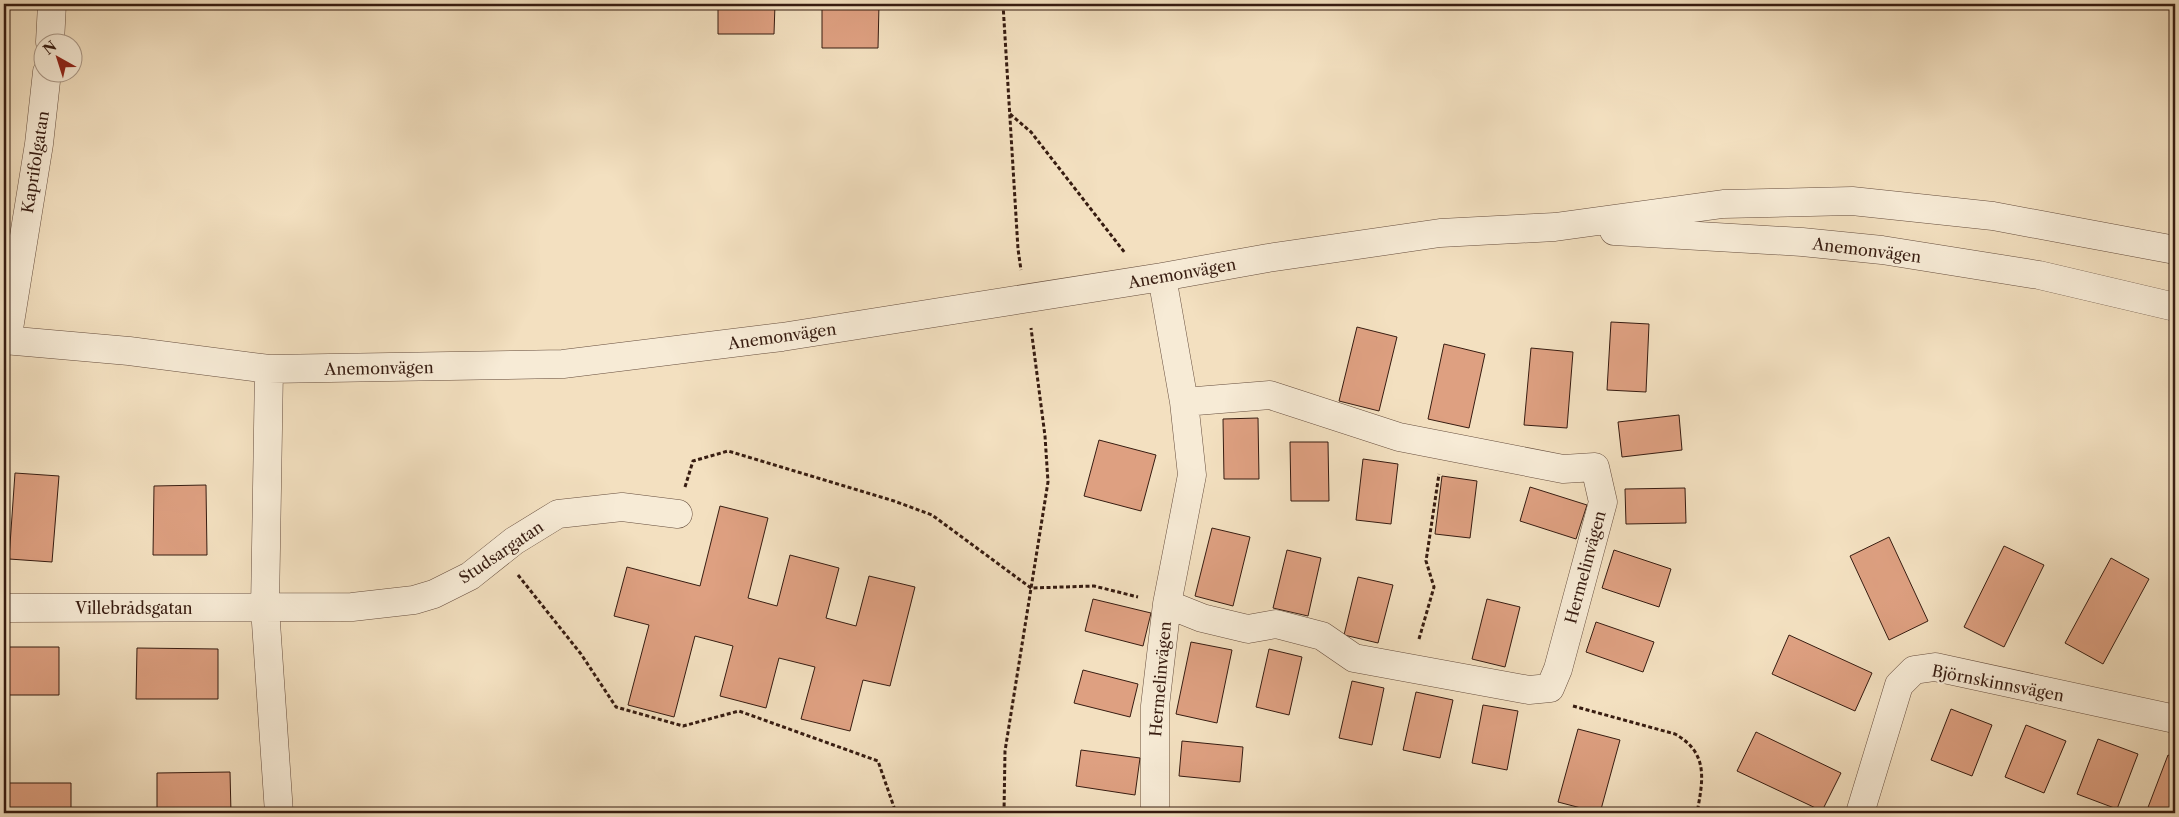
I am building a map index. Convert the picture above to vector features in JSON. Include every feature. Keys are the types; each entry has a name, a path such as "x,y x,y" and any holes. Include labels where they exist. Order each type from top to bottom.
{"street":[{"path":"51,32 52,4"},
{"name":"Kaprifolgatan","path":"6,341 39,144 46,82"},
{"name":"Anemonvägen","path":"6,341 129,351 269,369 509,366 573,363 782,337 1162,277 1268,258 1440,233 1555,226 1723,204 1852,201 1993,216 2175,250"},
{"name":"Anemonvägen","path":"1555,226 1802,242 1882,250 2040,275 2175,307"},
{"name":"Hermelinvägen","path":"1154,813 1155,706 1167,604 1192,474 1184,402 1162,277"},
{"path":"269,369 265,608 279,813"},
{"name":"Hermelinvägen","path":"1167,604 1202,618 1248,629 1276,624 1322,636 1354,658 1529,690 1550,688 1558,669 1603,502 1594,467 1563,469 1399,437 1270,395 1184,402"},
{"name":"Studsargatan","path":"265,608 352,607 414,600 434,594 470,576 514,541 558,514 622,507 678,514"},
{"name":"Villebrådsgatan","path":"4,608 265,608"},
{"name":"Björnskinnsvägen","path":"1860,813 1899,685 1914,670 1935,667 2175,720"}],"path":[{"path":"1003,4 1018,249 1022,273"},
{"path":"1009,113 1031,132 1127,255"},
{"path":"1004,813 1005,751 1048,482 1045,436 1030,321"},
{"path":"1410,668 1434,587 1426,561 1444,446"},
{"path":"678,514 693,461 728,451 894,501 932,515 1031,588 1094,586 1167,604"},
{"path":"499,553 581,654 616,707 683,726 739,711 878,761 896,813"},
{"path":"1550,688 1566,705 1675,734 1688,741 1695,750 1702,772 1696,813"}],"building":[{"path":"615,4 659,4 658,6"},
{"path":"718,4 775,4 774,34 718,34"},
{"path":"822,4 879,4 878,48 822,48"},
{"path":"1611,322 1649,324 1646,392 1607,390"},
{"path":"1357,327 1397,337 1379,411 1339,401"},
{"path":"1444,344 1485,354 1469,428 1428,419"},
{"path":"1531,348 1573,352 1567,428 1524,425"},
{"path":"1679,415 1682,450 1622,457 1618,422"},
{"path":"1258,418 1259,479 1224,479 1223,419"},
{"path":"1099,440 1156,455 1141,511 1084,496"},
{"path":"1290,442 1328,442 1329,501 1291,501"},
{"path":"1363,459 1398,464 1391,524 1356,520"},
{"path":"15,473 59,476 52,562 9,559"},
{"path":"1442,476 1477,481 1470,538 1435,534"},
{"path":"206,485 207,555 153,555 154,486"},
{"path":"1530,487 1587,505 1576,539 1520,521"},
{"path":"1685,488 1686,523 1626,524 1625,489"},
{"path":"720,506 768,518 748,598 777,606 790,555 839,568 826,618 856,626 869,576 915,587 890,686 863,680 850,731 801,719 815,667 779,658 766,708 720,696 733,646 695,636 674,717 628,705 649,625 614,616 627,567 700,586"},
{"path":"1212,528 1250,537 1233,606 1195,596"},
{"path":"1889,537 1928,621 1889,640 1850,556"},
{"path":"2004,546 2044,565 2004,647 1964,627"},
{"path":"1287,550 1321,558 1308,616 1273,608"},
{"path":"1614,550 1671,569 1659,607 1602,588"},
{"path":"2111,558 2149,579 2103,664 2065,643"},
{"path":"1358,577 1393,585 1378,643 1344,635"},
{"path":"1093,599 1151,613 1143,646 1085,631"},
{"path":"1487,599 1520,607 1505,667 1472,659"},
{"path":"1596,622 1654,642 1643,672 1586,652"},
{"path":"1789,635 1872,673 1855,711 1772,674"},
{"path":"1191,642 1232,650 1217,723 1176,714"},
{"path":"4,647 59,647 59,695 4,695"},
{"path":"137,648 218,649 218,699 136,699"},
{"path":"1269,649 1302,657 1289,715 1256,707"},
{"path":"1083,670 1138,684 1130,717 1074,703"},
{"path":"1352,681 1384,688 1372,745 1339,738"},
{"path":"1416,692 1453,700 1440,758 1403,750"},
{"path":"1483,705 1518,711 1507,770 1472,763"},
{"path":"1951,709 1992,725 1972,776 1931,760"},
{"path":"2026,725 2066,741 2044,793 2005,777"},
{"path":"1578,729 1620,740 1600,813 1558,802"},
{"path":"1756,732 1841,773 1822,811 1737,771"},
{"path":"2098,739 2138,754 2117,809 2077,794"},
{"path":"1182,741 1243,747 1240,782 1179,776"},
{"path":"1081,750 1140,758 1135,795 1076,786"},
{"path":"2168,755 2175,758 2175,813 2155,813 2147,810"},
{"path":"230,772 231,813 157,813 157,773"},
{"path":"4,783 71,783 71,813 4,813"}]}
